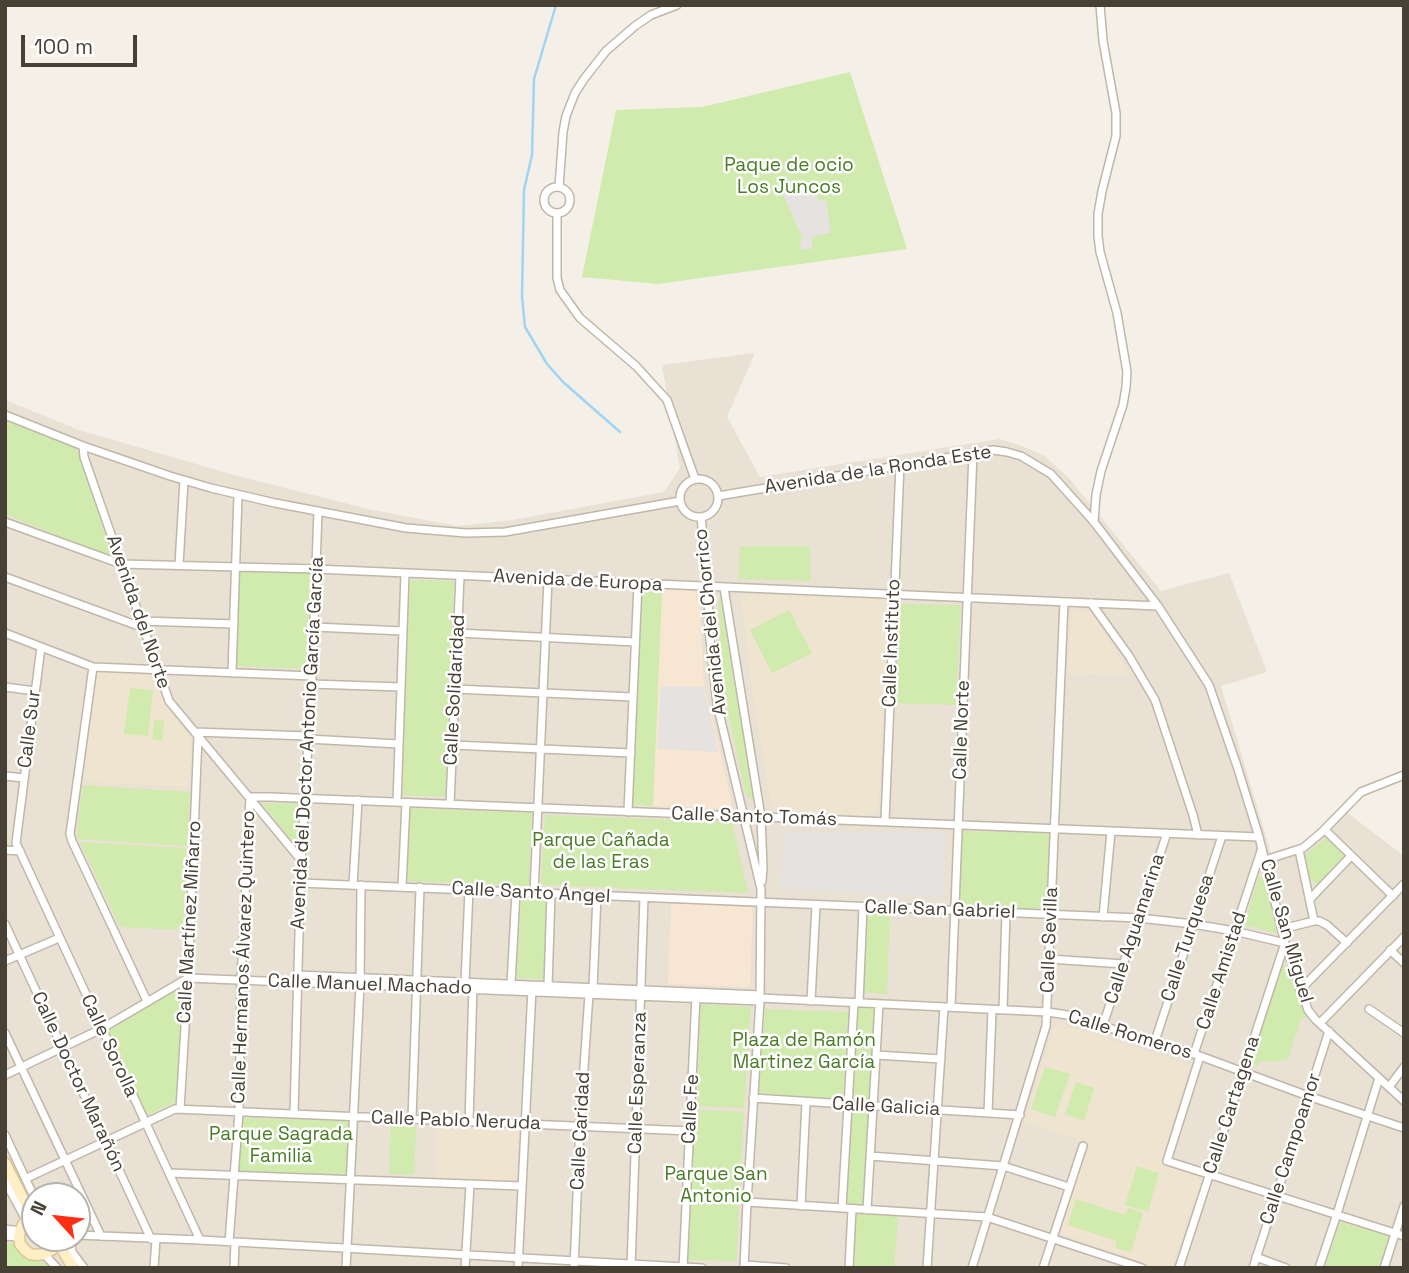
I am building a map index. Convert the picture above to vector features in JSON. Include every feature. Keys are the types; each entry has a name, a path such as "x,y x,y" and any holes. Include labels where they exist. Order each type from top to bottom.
{"main road":[{"path":"5,1163 21,1195"},
{"path":"27,1252 37,1255 48,1252"},
{"path":"44,1254 58,1258 72,1268"}],"street":[{"path":"559,187 566,116 584,79 606,51 635,26 651,15 677,5"},
{"path":"1094,522 1101,471 1123,405 1127,380 1118,313 1098,236 1102,191 1116,136 1116,113 1103,41 1100,5"},
{"path":"559,187 568,192 570,201 567,208 557,214 547,209 543,198 549,189 559,187"},
{"path":"557,214 557,278 560,290 580,318 636,366 667,400 695,479"},
{"path":"5,415 83,446 184,480 275,503 407,528 466,533 505,531 680,501"},
{"name":"Avenida del Norte","path":"83,446 84,457 169,701 301,861"},
{"name":"Avenida de la Ronda Este","path":"718,496 973,453 993,450 1007,452 1021,456 1051,474 1094,522 1158,606"},
{"name":"Calle Norte","path":"927,1268 940,1059 955,911 973,453"},
{"name":"Calle Instituto","path":"885,821 900,465"},
{"path":"695,479 708,481 717,490 718,496 716,508 707,516 701,517 685,512 680,501 682,490 689,481 695,479"},
{"path":"179,565 184,480"},
{"path":"232,673 239,495"},
{"name":"Avenida del Doctor Antonio García García","path":"294,1114 301,861 312,680 318,511"},
{"name":"Avenida del Chorrico","path":"701,517 716,704 761,888"},
{"name":"Avenida de Europa","path":"5,523 121,564 316,569 1158,606"},
{"path":"402,887 399,744 405,573"},
{"name":"Calle Solidaridad","path":"450,804 460,576"},
{"path":"5,577 143,625 234,624"},
{"path":"534,893 548,580"},
{"path":"628,812 638,584"},
{"name":"Avenida del Chorrico","path":"724,588 761,817 764,867 761,888 760,998 744,1267"},
{"name":"Calle Sevilla","path":"972,1268 1041,1046 1048,1012 1064,602"},
{"path":"1091,603 1129,656 1155,699 1194,815 1198,835"},
{"name":"Calle San Miguel","path":"1158,606 1209,685 1259,837 1285,943 1308,1010 1404,1101"},
{"path":"314,627 403,631"},
{"path":"5,633 93,667 232,673 401,687"},
{"path":"458,633 635,642"},
{"name":"Calle Sur","path":"20,851 16,843 41,647"},
{"path":"93,667 70,834 148,1001"},
{"path":"5,687 35,691"},
{"path":"455,689 633,697"},
{"path":"197,734 308,737 399,744"},
{"name":"Calle Martínez Miñarro","path":"180,1109 197,734"},
{"path":"453,745 631,753"},
{"path":"1265,860 1298,850 1325,830 1361,792 1404,775"},
{"path":"5,776 24,778"},
{"name":"Calle Santo Tomás","path":"250,797 1259,837"},
{"name":"Calle Hermanos Álvarez Quintero","path":"234,1268 234,1175 239,1112 241,980 250,797"},
{"path":"346,1268 360,981 358,800"},
{"path":"1325,830 1392,895"},
{"path":"1103,917 1111,831"},
{"name":"Calle Aguamarina","path":"1103,1026 1167,833"},
{"name":"Calle Turquesa","path":"1154,1041 1222,836"},
{"name":"Calle Amistad","path":"1209,1174 1167,1161 1234,931 1262,848"},
{"path":"5,850 20,851"},
{"path":"1298,850 1314,921"},
{"name":"Calle Sorolla","path":"20,851 200,1240"},
{"path":"1310,899 1351,856"},
{"name":"Calle Santo Ángel","path":"301,883 761,903"},
{"path":"1300,990 1404,884"},
{"path":"412,1119 420,887"},
{"path":"469,890 469,1122"},
{"path":"512,984 516,892"},
{"path":"548,986 551,894"},
{"name":"Calle Caridad","path":"574,1264 580,1126 597,896"},
{"name":"Calle Esperanza","path":"631,1266 644,898"},
{"name":"Calle San Gabriel","path":"761,903 1139,918 1234,931 1285,943"},
{"path":"811,1001 816,905"},
{"path":"842,1208 847,1105 863,907"},
{"path":"1003,1010 1006,913"},
{"path":"1282,929 1319,921 1347,943"},
{"name":"Calle Doctor Marañón","path":"5,924 153,1239"},
{"path":"1320,1023 1404,937"},
{"path":"5,961 59,938"},
{"name":"Calle Cartagena","path":"1179,1268 1285,943"},
{"path":"1390,950 1404,963"},
{"path":"1049,959 1124,964"},
{"path":"5,1075 101,1029 188,978"},
{"name":"Calle Manuel Machado","path":"188,978 360,981 760,998"},
{"name":"Calle Manuel Machado","path":"470,985 512,984 532,988 548,986 591,991"},
{"path":"518,1268 532,988"},
{"name":"Calle Fe","path":"683,1267 696,996"},
{"name":"Calle Romeros","path":"760,998 1067,1014 1197,1055 1404,1128"},
{"path":"867,1210 879,1004"},
{"path":"1369,1009 1404,1033"},
{"path":"988,1113 992,1010"},
{"name":"Calle Campoamor","path":"1253,1268 1329,1031"},
{"path":"5,1033 101,1236"},
{"path":"876,1055 940,1059"},
{"path":"1389,1087 1404,1067"},
{"path":"1319,1268 1380,1078"},
{"name":"Calle Galicia","path":"753,1098 1020,1115"},
{"path":"801,1206 806,1102"},
{"name":"Calle Pablo Neruda","path":"27,1178 175,1109 690,1131"},
{"path":"5,1135 29,1182"},
{"path":"1043,1268 1083,1146"},
{"path":"870,1156 1003,1166 1069,1187"},
{"path":"169,1173 522,1186"},
{"path":"1209,1174 1400,1234"},
{"path":"5,1181 21,1213"},
{"path":"465,1268 470,1185"},
{"path":"747,1202 987,1217 1142,1268"},
{"path":"1384,1268 1400,1234 1404,1206"},
{"path":"849,1268 852,1209"},
{"path":"5,1236 21,1226"},
{"path":"91,1236 518,1258 574,1264 702,1268"},
{"path":"153,1239 154,1268"},
{"path":"72,1252 84,1268"},
{"path":"44,1254 57,1268"},
{"path":"1256,1257 1286,1268"},
{"path":"1111,1268 1114,1258"},
{"path":"744,1267 786,1268"}],"shaded area":[{"path":"814,187 819,201 826,200 831,233 812,237 812,249 799,250 802,237 780,188"},
{"path":"755,353 727,417 760,477 999,439 1043,455 1068,477 1161,591 1229,573 1267,672 1221,686 1273,860 1304,851 1345,811 1404,856 1404,1268 5,1268 5,400 79,430 234,475 372,510 458,526 513,520 664,492 680,468 662,365"},
{"path":"662,590 699,591 704,684 728,785 731,809 653,806"},
{"path":"743,594 885,598 889,605 878,810 865,816 772,809 752,690 741,597"},
{"path":"1071,610 1091,612 1132,676 1068,673"},
{"path":"97,669 154,673 164,701 191,738 189,787 83,782"},
{"path":"661,686 704,687 718,752 657,749"},
{"path":"784,832 946,832 943,897 780,888"},
{"path":"671,903 751,906 750,984 747,987 668,984"},
{"path":"1058,1023 1191,1065 1160,1164 1203,1177 1171,1268 1160,1268 1058,1233 1088,1143 1024,1122 1054,1026"},
{"path":"437,1126 519,1129 517,1178 513,1182 436,1180"}],"green space":[{"name":"Paque de ocio Los Juncos","path":"850,72 907,249 658,284 582,277 616,110 702,107"},
{"path":"5,421 75,445 112,553 108,556 5,514"},
{"path":"740,546 810,546 811,581 738,579"},
{"path":"239,569 310,572 306,669 235,666"},
{"path":"410,580 454,581 446,797 402,795"},
{"path":"641,588 662,590 653,806 632,805"},
{"path":"720,598 723,599 756,803 746,795 722,686"},
{"path":"900,604 961,605 956,705 896,703"},
{"path":"789,610 812,653 772,673 750,630"},
{"path":"130,688 153,690 148,736 124,734"},
{"path":"154,720 164,721 162,741 152,739"},
{"path":"83,785 190,792 188,846 76,839"},
{"path":"262,803 298,804 297,847"},
{"name":"Parque Cañada de las Eras","path":"410,808 532,813 529,886 407,881"},
{"name":"Parque Cañada de las Eras","path":"545,815 732,822 748,893 541,885"},
{"path":"962,831 1051,833 1046,909 958,906"},
{"path":"1326,838 1346,857 1318,885 1310,878 1304,856"},
{"path":"80,842 186,848 184,930 120,927"},
{"path":"1259,876 1265,877 1278,934 1244,925"},
{"path":"521,899 547,900 543,979 517,978"},
{"path":"866,912 890,912 887,994 863,992"},
{"path":"1280,964 1288,967 1308,1018 1301,1018 1288,1058 1275,1062 1260,1061 1258,1065 1251,1063"},
{"path":"182,987 176,1102 147,1115 106,1026"},
{"path":"701,1004 751,1007 744,1108 697,1106"},
{"path":"856,1007 876,1008 869,1101 851,1101"},
{"name":"Plaza de Ramón Martinez García","path":"765,1009 848,1012 843,1100 759,1093"},
{"path":"1045,1067 1070,1074 1055,1117 1031,1109"},
{"path":"1076,1082 1094,1088 1084,1121 1065,1114"},
{"path":"850,1107 870,1108 864,1205 844,1204"},
{"name":"Parque San Antonio","path":"695,1110 744,1112 736,1261 687,1260"},
{"name":"Parque Sagrada Familia","path":"243,1118 350,1121 347,1176 239,1171"},
{"path":"391,1125 416,1126 414,1175 389,1174"},
{"path":"1137,1166 1159,1173 1148,1212 1125,1205"},
{"path":"1076,1199 1125,1215 1128,1208 1143,1213 1131,1252 1115,1248 1117,1241 1068,1225"},
{"path":"856,1214 898,1216 894,1268 852,1268"},
{"path":"1340,1222 1390,1236 1379,1268 1325,1268"},
{"path":"5,1243 13,1243 26,1259 49,1264 49,1268 5,1267"}],"waterway":[{"path":"556,5 534,79 532,155 524,190 522,296 525,327 547,364 563,382 620,432"}]}
